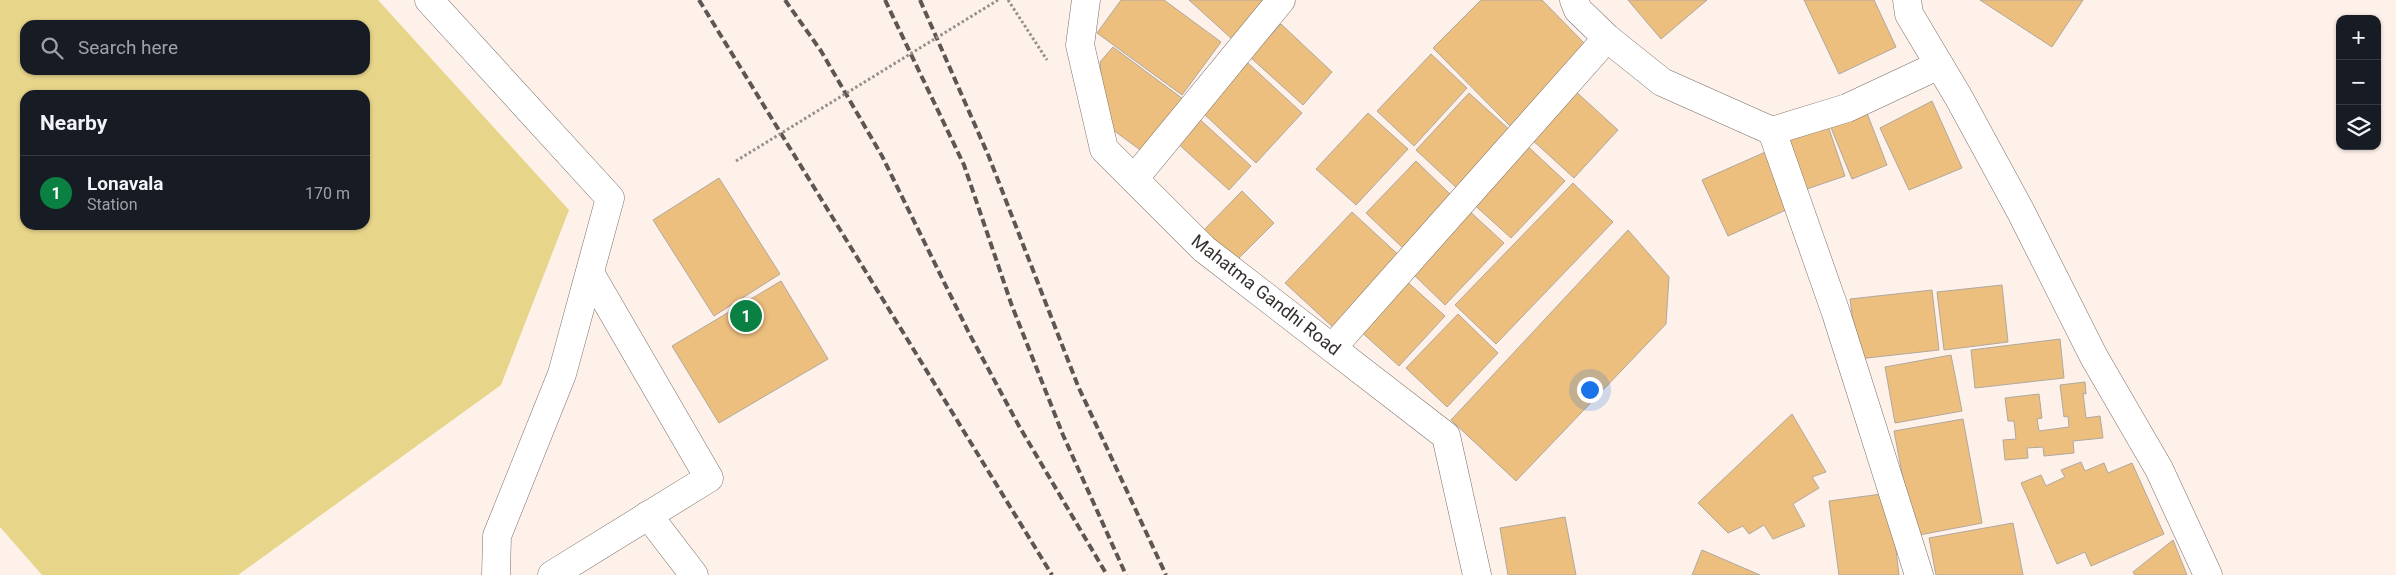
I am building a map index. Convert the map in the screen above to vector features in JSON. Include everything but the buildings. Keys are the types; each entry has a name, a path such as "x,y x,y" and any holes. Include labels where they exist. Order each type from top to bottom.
{"street":[{"path":"429,0 610,198 562,374 497,536 496,575"},
{"name":"Mahatma Gandhi Road","path":"1086,0 1080,45 1104,149 1204,249 1446,436 1477,575"},
{"path":"1134,179 1281,0"},
{"path":"1574,0 1578,10 1607,38 1662,82 1772,131 1847,108 1939,64"},
{"path":"1907,0 1909,14 2021,212 2094,357 2159,469 2208,575"},
{"path":"1332,348 1607,38"},
{"path":"1772,131 1836,312 1918,575"},
{"path":"552,575 709,478 590,273"},
{"path":"648,515 694,575"}],"path":[{"path":"736,161 998,0"},
{"path":"1008,0 1047,60"}],"shaded area":[{"path":"0,0 378,0 569,210 501,385 238,575 42,575 0,527"}],"railway":[{"path":"699,0 1052,575"},
{"path":"785,0 821,51 882,156 970,335 1019,426 1107,575"},
{"path":"885,0 964,165 1012,306 1063,435 1126,575"},
{"path":"920,0 989,157 1078,386 1166,575"}],"place":[{"name":"Lonavala","path":"746,316"}]}
